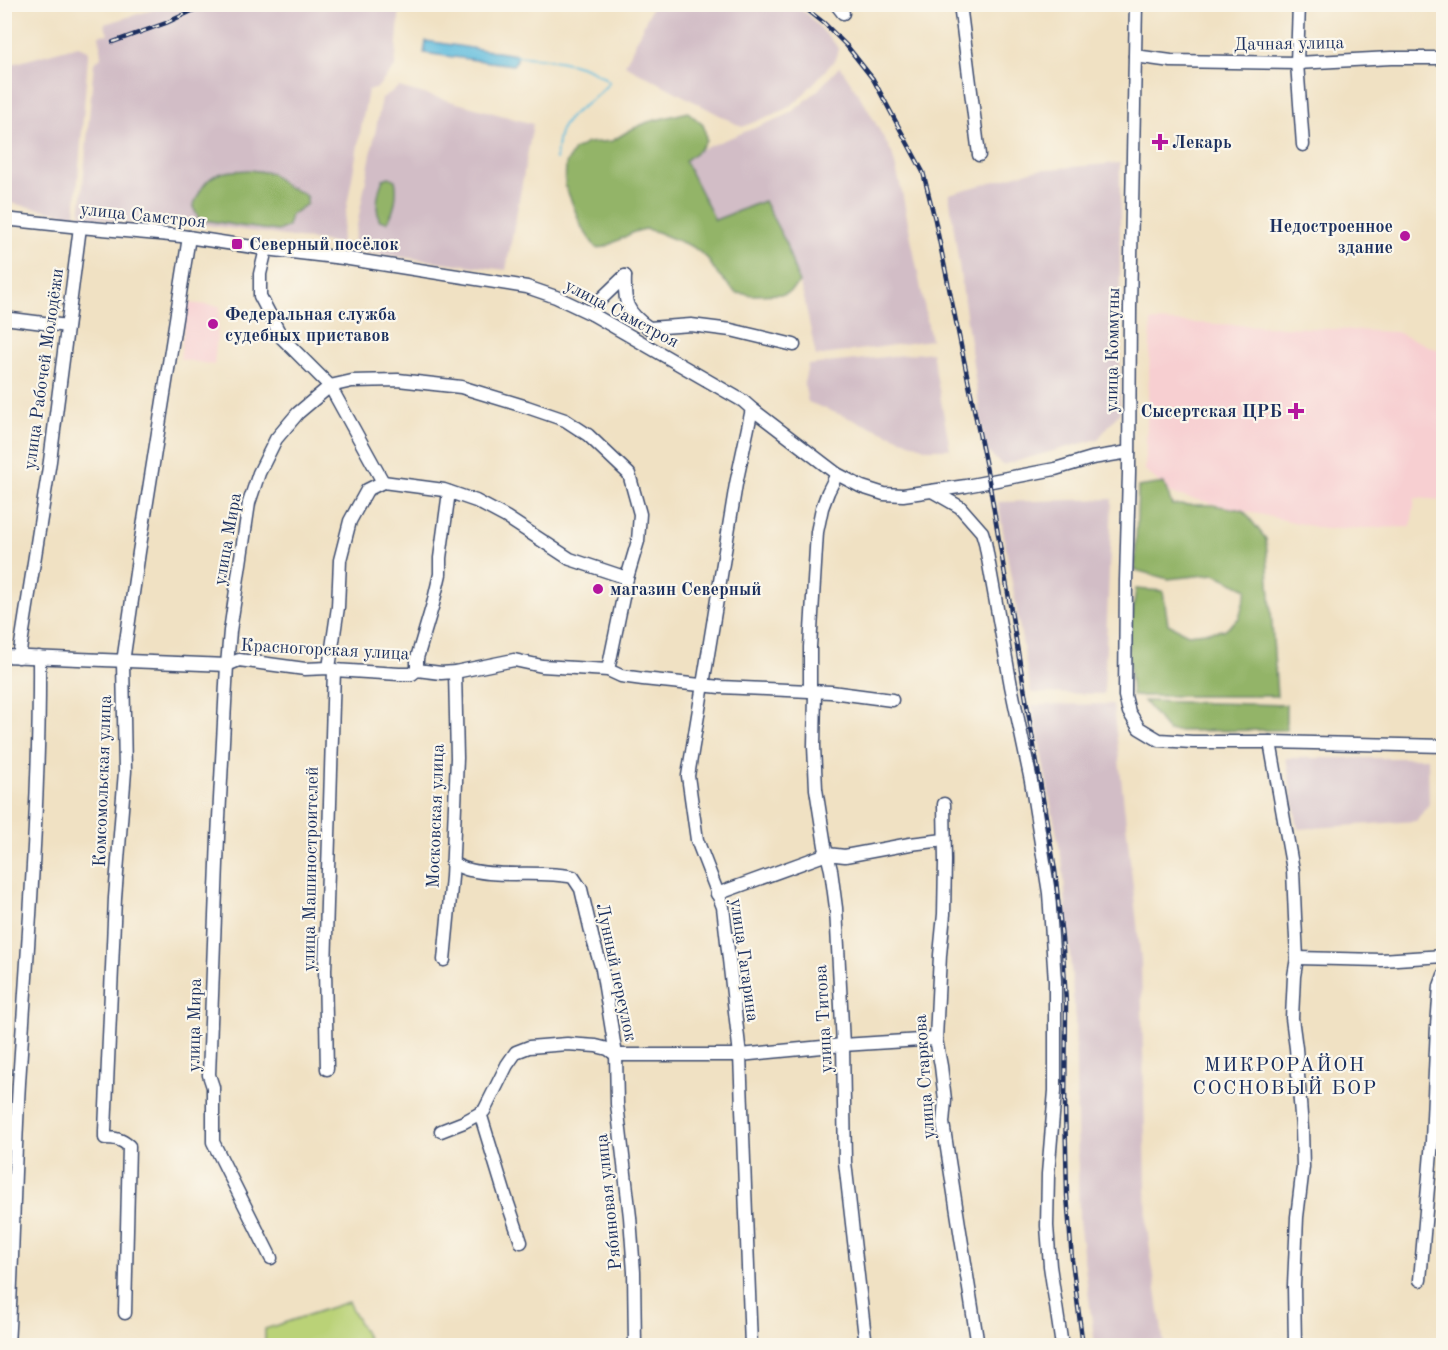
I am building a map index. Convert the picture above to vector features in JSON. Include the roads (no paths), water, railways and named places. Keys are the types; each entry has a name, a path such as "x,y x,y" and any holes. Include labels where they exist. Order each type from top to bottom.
{"street":[{"path":"960,4 979,155"},
{"name":"улица Коммуны","path":"1136,4 1125,696 1129,712 1139,728 1159,740 1270,742"},
{"path":"1299,4 1297,63 1303,145"},
{"name":"Дачная улица","path":"1135,56 1171,61 1297,63 1443,58"},
{"name":"улица Самстроя","path":"4,219 189,237 343,258 526,287 556,297 592,314 743,401 837,474 862,487 884,494 903,495 932,491 1055,469 1092,458 1130,452"},
{"name":"улица Рабочей Молодёжи","path":"19,657 50,461 80,227"},
{"name":"Комсомольская улица","path":"125,1313 129,1146 122,1140 105,1138 115,898 124,771 123,662 189,237"},
{"path":"267,249 260,274 260,296 282,338 330,386 383,482 444,490 476,501 506,517 570,559 627,578"},
{"path":"592,314 599,301 625,276 626,303 638,320 649,328 691,325 731,330 794,345"},
{"path":"4,318 67,326"},
{"path":"330,386 352,381 398,380 461,387 565,420 588,435 629,474 640,514 638,541 627,578 608,670"},
{"name":"улица Мира","path":"271,1258 213,1142 213,1087 208,1075 226,665 249,503 259,473 276,439 298,413 330,386"},
{"name":"улица Гагарина","path":"751,1346 740,1055 723,907 697,840 688,776 736,484 752,409"},
{"name":"улица Титова","path":"837,474 822,508 817,532 810,636 816,789 836,908 843,1045 845,1162 866,1346"},
{"name":"улица Машиностроителей","path":"327,1069 325,970 331,669 338,607 340,560 350,522 367,490 383,482"},
{"path":"932,491 960,507 982,532 985,542 1031,781 1049,893 1055,981 1055,1091 1048,1174 1047,1226 1050,1266 1062,1346"},
{"path":"417,670 417,658 440,574 449,492"},
{"name":"Красногорская улица","path":"4,656 226,665 239,660 304,669 399,674 412,674 417,670 455,672 514,660 542,666 608,670 621,676 643,679 892,700"},
{"path":"8,1346 19,1087 38,761 39,657"},
{"name":"Московская улица","path":"444,960 457,758 455,672"},
{"path":"1295,1346 1294,1286 1297,1217 1303,1167 1292,1018 1297,958 1293,870 1270,742 1443,746"},
{"name":"улица Старкова","path":"944,804 944,914 936,1038 945,1100 943,1123 978,1346"},
{"path":"717,894 827,854 845,856 944,840"},
{"name":"Лунный переулок","path":"452,863 467,870 481,872 559,874 573,877 582,889 592,940 602,969 616,1055"},
{"path":"1297,958 1381,960 1443,956"},
{"path":"1420,1280 1438,1132 1437,1026 1443,975"},
{"path":"441,1131 484,1111 516,1052 530,1047 567,1044 596,1046 608,1049 616,1055 740,1055 936,1038"},
{"name":"Рябиновая улица","path":"616,1055 617,1104 634,1272 635,1346"},
{"path":"480,1113 522,1242"}],"water":[{"path":"426,41 516,55 517,60 513,65 424,53"}],"waterway":[{"path":"515,56 580,66 609,82 598,95 565,123 559,137 556,159"}],"railway":[{"path":"113,42 166,23 207,4"},
{"path":"800,4 824,23 847,46 873,79 923,172 935,220 989,481 1055,870 1066,1004 1067,1195 1072,1260 1083,1346"}],"place":[{"name":"Лекарь","path":"1160,142"},
{"name":"Недостроенное здание","path":"1405,236"},
{"name":"Северный посёлок","path":"237,244"},
{"name":"Федеральная служба судебных приставов","path":"213,324"},
{"name":"Сысертская ЦРБ","path":"1296,411"},
{"name":"магазин Северный","path":"598,589"}],"district":[{"name":"МИКРОРАЙОН СОСНОВЫЙ БОР","path":"1285,1076"}]}
